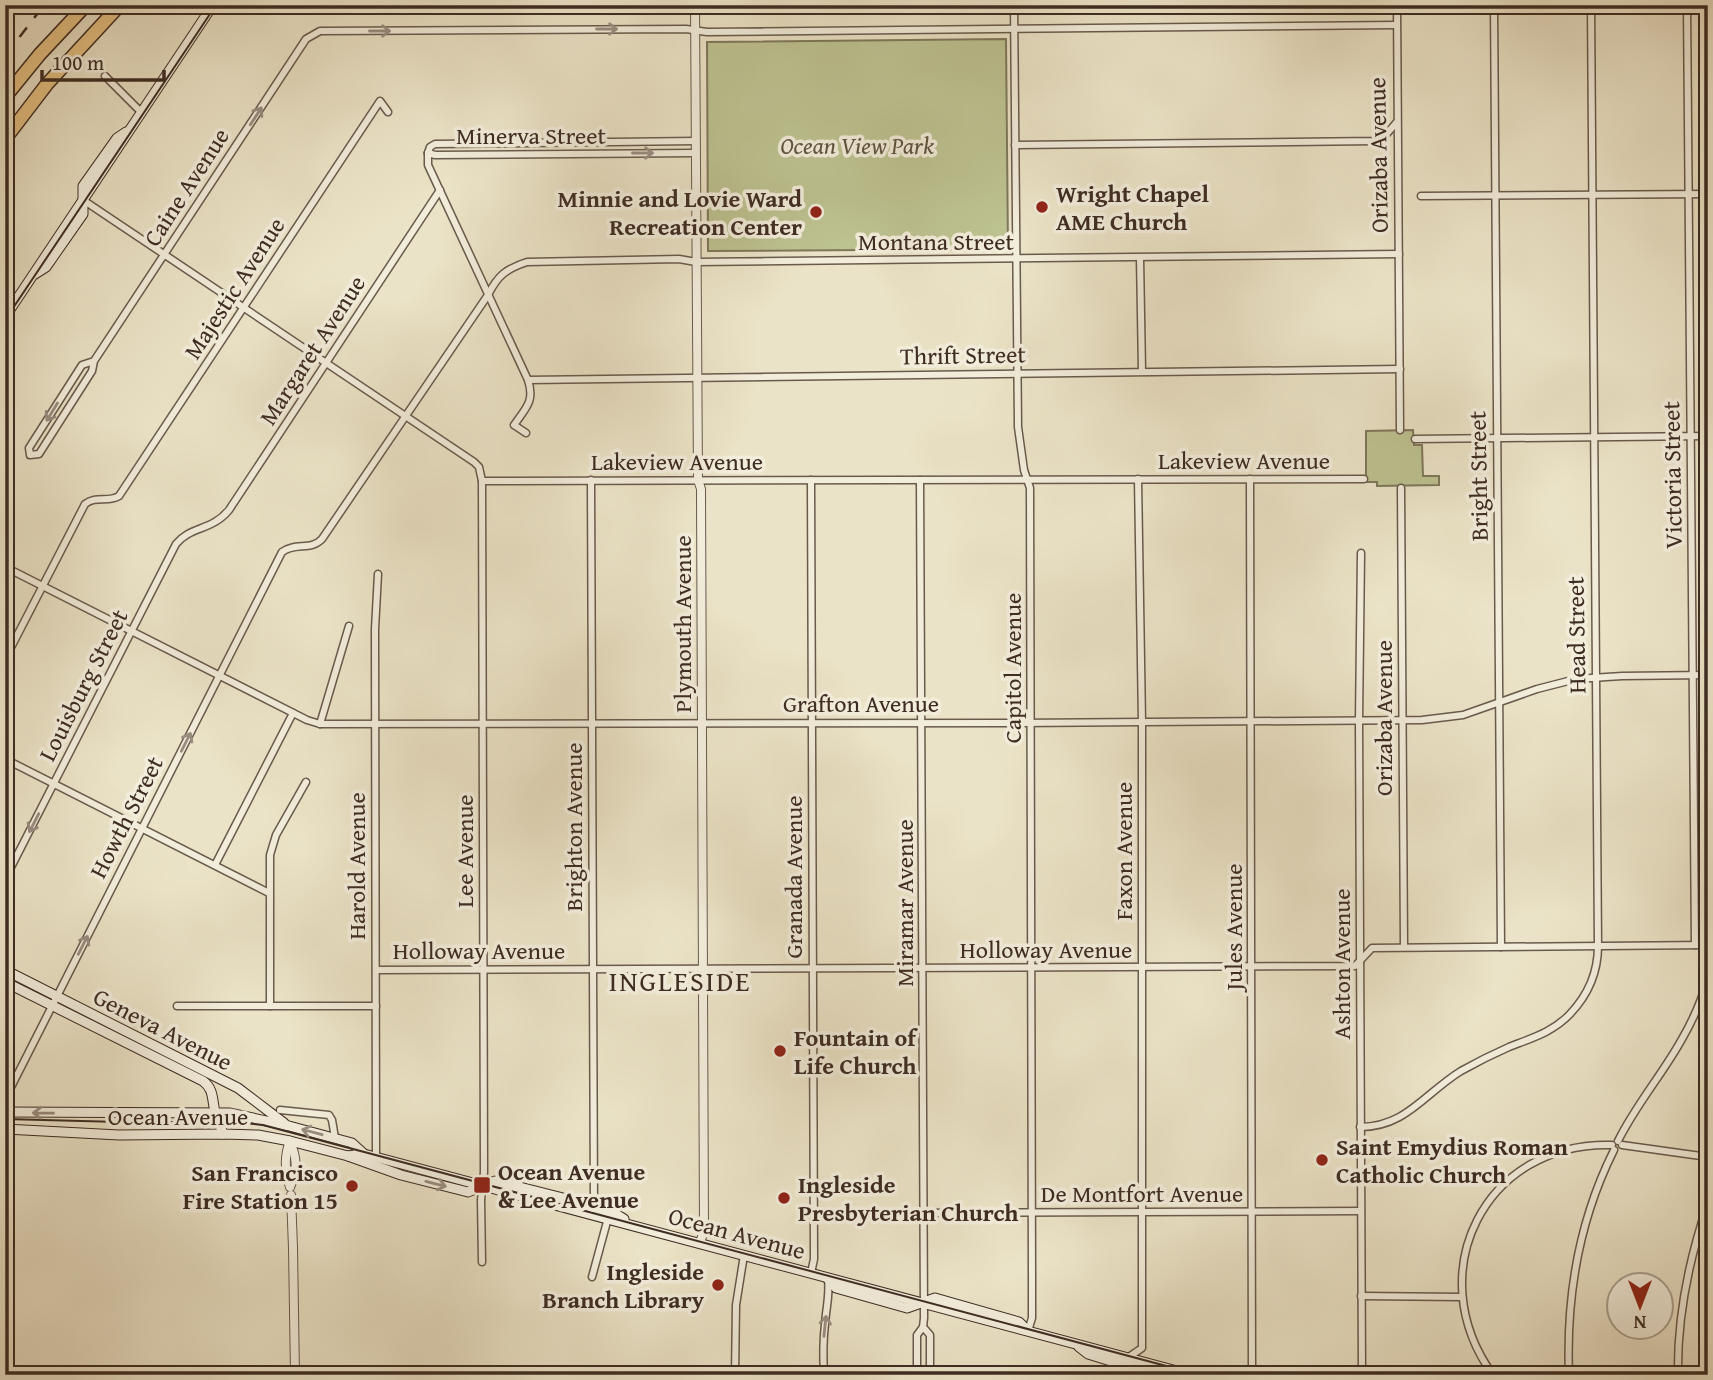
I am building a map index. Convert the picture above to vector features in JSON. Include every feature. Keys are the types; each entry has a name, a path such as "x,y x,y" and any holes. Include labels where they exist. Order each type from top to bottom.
{"highway":[{"path":"5,97 40,54 86,5"},
{"path":"5,139 47,84 120,5"}],"main road":[{"path":"5,317 213,5"},
{"name":"Geneva Avenue","path":"5,970 55,1001 208,1084 223,1134"},
{"name":"Geneva Avenue","path":"5,982 55,1001 238,1088 289,1134"},
{"name":"Ocean Avenue","path":"5,1112 215,1112 242,1115 401,1175 468,1192 483,1185"},
{"name":"Ocean Avenue","path":"5,1129 110,1135 289,1134 335,1138 352,1143 364,1154 376,1158 616,1214 636,1226"},
{"name":"Ocean Avenue","path":"348,1156 364,1154"},
{"name":"Ocean Avenue","path":"594,1211 607,1218 811,1273 827,1278 836,1288 896,1305 907,1308 935,1298 1019,1322 1028,1331 1192,1375"},
{"name":"Ocean Avenue","path":"1075,1343 1088,1354 1156,1375"}],"street":[{"name":"Plymouth Avenue","path":"695,5 703,968 704,1230 700,1243"},
{"name":"Capitol Avenue","path":"1014,5 1018,427 1024,470 1030,488 1033,968 1032,1318 1028,1331"},
{"name":"Orizaba Avenue","path":"1396,5 1400,430"},
{"name":"Bright Street","path":"1494,5 1501,947"},
{"name":"Head Street","path":"1360,1127 1379,1126 1400,1118 1461,1071 1558,1025 1578,1006 1592,982 1597,960 1591,5"},
{"name":"Victoria Street","path":"1688,5 1695,945"},
{"path":"695,30 721,32 1396,25"},
{"name":"Caine Avenue","path":"94,361 82,365 29,448 30,455 39,454 92,371 94,361 306,39 320,31 695,30"},
{"path":"105,76 142,113"},
{"name":"Majestic Avenue","path":"43,586 85,504 94,499 111,500 119,496 380,101 388,112"},
{"path":"1015,145 1375,141 1383,138 1397,121"},
{"name":"Minerva Street","path":"696,141 435,144 430,147 428,153 696,153"},
{"path":"428,153 428,165 528,380 531,396 529,403 514,425 526,433"},
{"name":"Margaret Avenue","path":"211,526 229,510 440,190"},
{"path":"1420,196 1708,194"},
{"path":"83,200 474,462 479,467 482,481"},
{"name":"Montana Street","path":"282,552 292,547 312,547 322,539 488,295 495,280 507,270 527,262 679,259 696,262 1016,260 1399,254"},
{"path":"1140,258 1142,371"},
{"name":"Thrift Street","path":"528,380 1400,369"},
{"path":"1416,439 1708,436"},
{"name":"Faxon Avenue","path":"1112,1375 1112,1368 1142,1348 1142,722 1138,479"},
{"name":"Jules Avenue","path":"1250,479 1252,1375"},
{"name":"Lakeview Avenue","path":"482,481 1364,479"},
{"name":"Brighton Avenue","path":"591,480 594,1211"},
{"name":"Granada Avenue","path":"811,480 814,1259 811,1273"},
{"name":"Miramar Avenue","path":"917,1375 917,1335 923,1327 920,480"},
{"name":"Lee Avenue","path":"482,481 482,1262"},
{"name":"Orizaba Avenue","path":"1401,488 1404,947"},
{"name":"Louisburg Street","path":"5,879 176,544 188,534 211,526"},
{"name":"Howth Street","path":"5,1099 282,552"},
{"name":"Ashton Avenue","path":"1361,553 1359,720 1362,1375"},
{"path":"5,567 307,720 320,724 349,626"},
{"name":"Harold Avenue","path":"376,1158 375,629 378,574"},
{"path":"5,659 43,586"},
{"name":"Grafton Avenue","path":"320,724 1032,723 1442,719 1463,715 1576,679 1708,675"},
{"path":"215,865 293,713"},
{"path":"5,759 269,893"},
{"path":"270,1006 269,863 272,844 306,782"},
{"name":"Holloway Avenue","path":"376,970 1355,966 1372,948 1708,945"},
{"path":"1569,1375 1570,1304 1577,1256 1597,1187 1637,1106 1682,1039 1708,978"},
{"path":"177,1006 376,1006"},
{"name":"Ocean Avenue","path":"280,1110 329,1115 335,1138"},
{"path":"295,1375 290,1191 296,1176 295,1154 289,1134 297,1111"},
{"path":"1493,1375 1472,1340 1464,1313 1462,1265 1469,1238 1481,1213 1504,1184 1517,1172 1549,1154 1578,1146 1617,1145 1708,1157"},
{"path":"1678,1375 1683,1296 1693,1248 1708,1203"},
{"name":"De Montfort Avenue","path":"923,1213 1361,1211"},
{"path":"592,1277 607,1218"},
{"path":"735,1375 736,1305 744,1255"},
{"path":"824,1375 824,1328 830,1293 827,1278"},
{"path":"1361,1296 1462,1297"},
{"name":"Miramar Avenue","path":"923,1327 930,1335 930,1375"}],"green space":[{"name":"Ocean View Park","path":"1006,39 1008,249 708,251 707,42"},
{"path":"1413,430 1414,445 1422,445 1423,476 1439,476 1439,485 1377,486 1377,482 1366,482 1366,431"}],"tram line":[{"path":"5,320 216,5"},
{"path":"5,1119 238,1122 263,1125 1200,1375"}],"railway":[{"path":"5,56 44,5"}],"place":[{"name":"Wright Chapel AME Church","path":"1042,207"},
{"name":"Minnie and Lovie Ward Recreation Center","path":"816,212"},
{"name":"Fountain of Life Church","path":"780,1051"},
{"name":"Saint Emydius Roman Catholic Church","path":"1322,1160"},
{"name":"Ocean Avenue & Lee Avenue","path":"482,1185"},
{"name":"San Francisco Fire Station 15","path":"352,1186"},
{"name":"Ingleside Presbyterian Church","path":"784,1198"},
{"name":"Ingleside Branch Library","path":"718,1285"}],"district":[{"name":"INGLESIDE","path":"680,980"}]}
